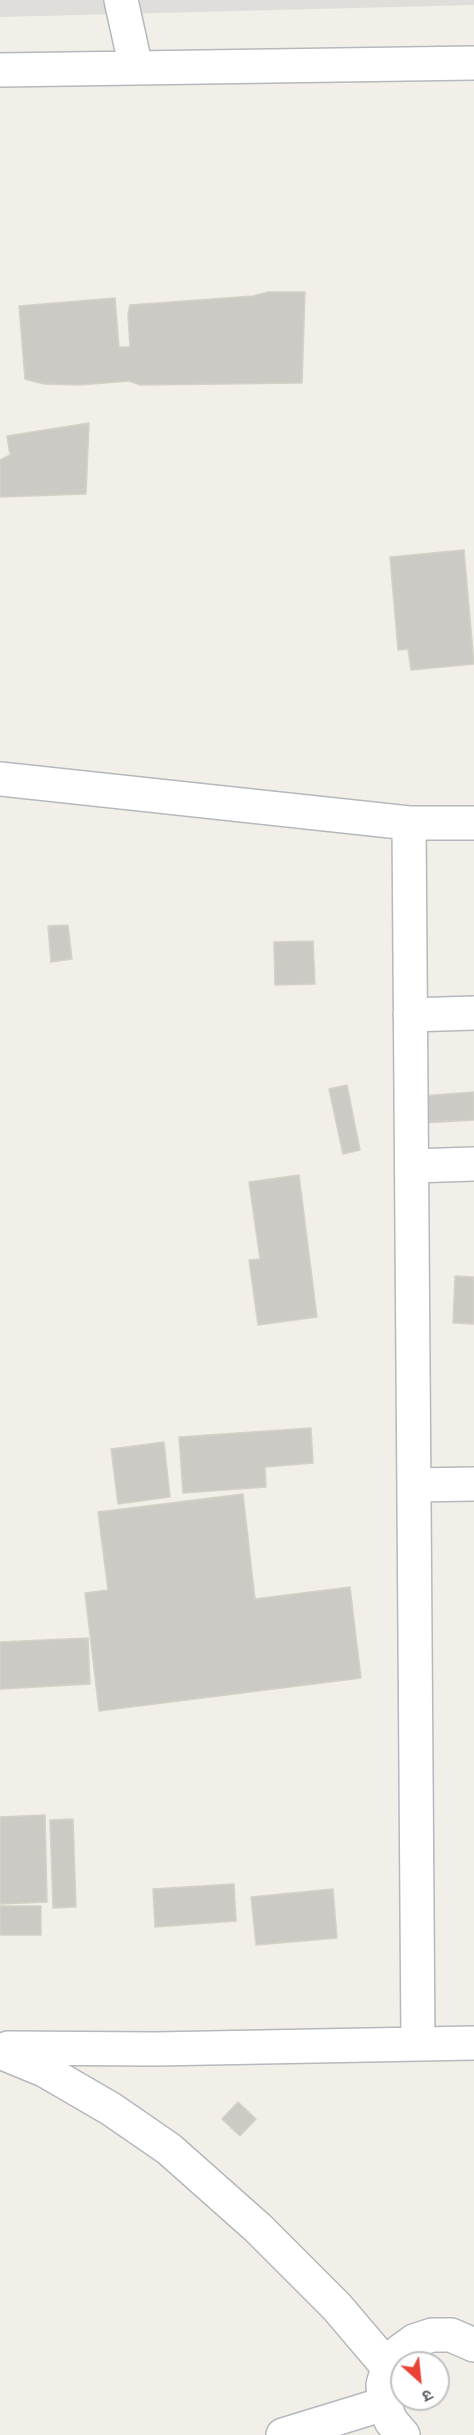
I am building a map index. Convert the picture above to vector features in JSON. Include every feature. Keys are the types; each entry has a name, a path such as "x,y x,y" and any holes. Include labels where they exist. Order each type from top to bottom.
{"street":[{"path":"121,0 136,68"},
{"path":"0,70 474,63"},
{"path":"0,779 409,824 474,822"},
{"path":"409,824 418,2043"},
{"path":"410,1015 474,1013"},
{"path":"412,1166 474,1164"},
{"path":"414,1485 474,1484"},
{"path":"0,2050 474,2043"},
{"path":"0,2050 44,2070 111,2109 169,2149 258,2228 337,2307 388,2367"},
{"path":"403,2435 391,2421 384,2404 383,2385 388,2367 399,2352 414,2341 432,2335 466,2335"},
{"path":"283,2435 384,2404"}],"shaded area":[{"path":"0,0 474,0 474,5 0,17"}],"building":[{"path":"268,292 305,292 302,383 140,385 129,381 80,385 44,384 25,379 19,306 115,298 119,347 130,347 128,314 130,305 253,296"},
{"path":"89,423 86,494 0,497 0,460 10,455 7,436"},
{"path":"464,550 474,664 411,670 408,649 398,650 390,557"},
{"path":"68,925 72,959 51,962 48,926"},
{"path":"313,941 315,984 275,985 274,942"},
{"path":"347,1085 360,1150 343,1154 329,1089"},
{"path":"474,1092 474,1120 423,1123 421,1096"},
{"path":"299,1175 317,1317 258,1325 249,1260 260,1259 249,1182"},
{"path":"455,1276 474,1277 474,1324 453,1323"},
{"path":"311,1428 313,1463 265,1467 266,1487 183,1493 179,1437"},
{"path":"164,1442 170,1497 118,1504 111,1449"},
{"path":"243,1494 255,1599 350,1587 361,1678 99,1711 85,1593 108,1590 98,1512"},
{"path":"88,1638 90,1684 0,1689 0,1642"},
{"path":"45,1815 47,1902 0,1904 0,1817"},
{"path":"73,1819 76,1907 53,1908 50,1820"},
{"path":"234,1884 236,1921 155,1927 153,1889"},
{"path":"333,1889 337,1938 256,1945 251,1897"},
{"path":"0,1906 41,1906 41,1935 0,1935"},
{"path":"238,2102 256,2119 240,2136 222,2119"}]}
